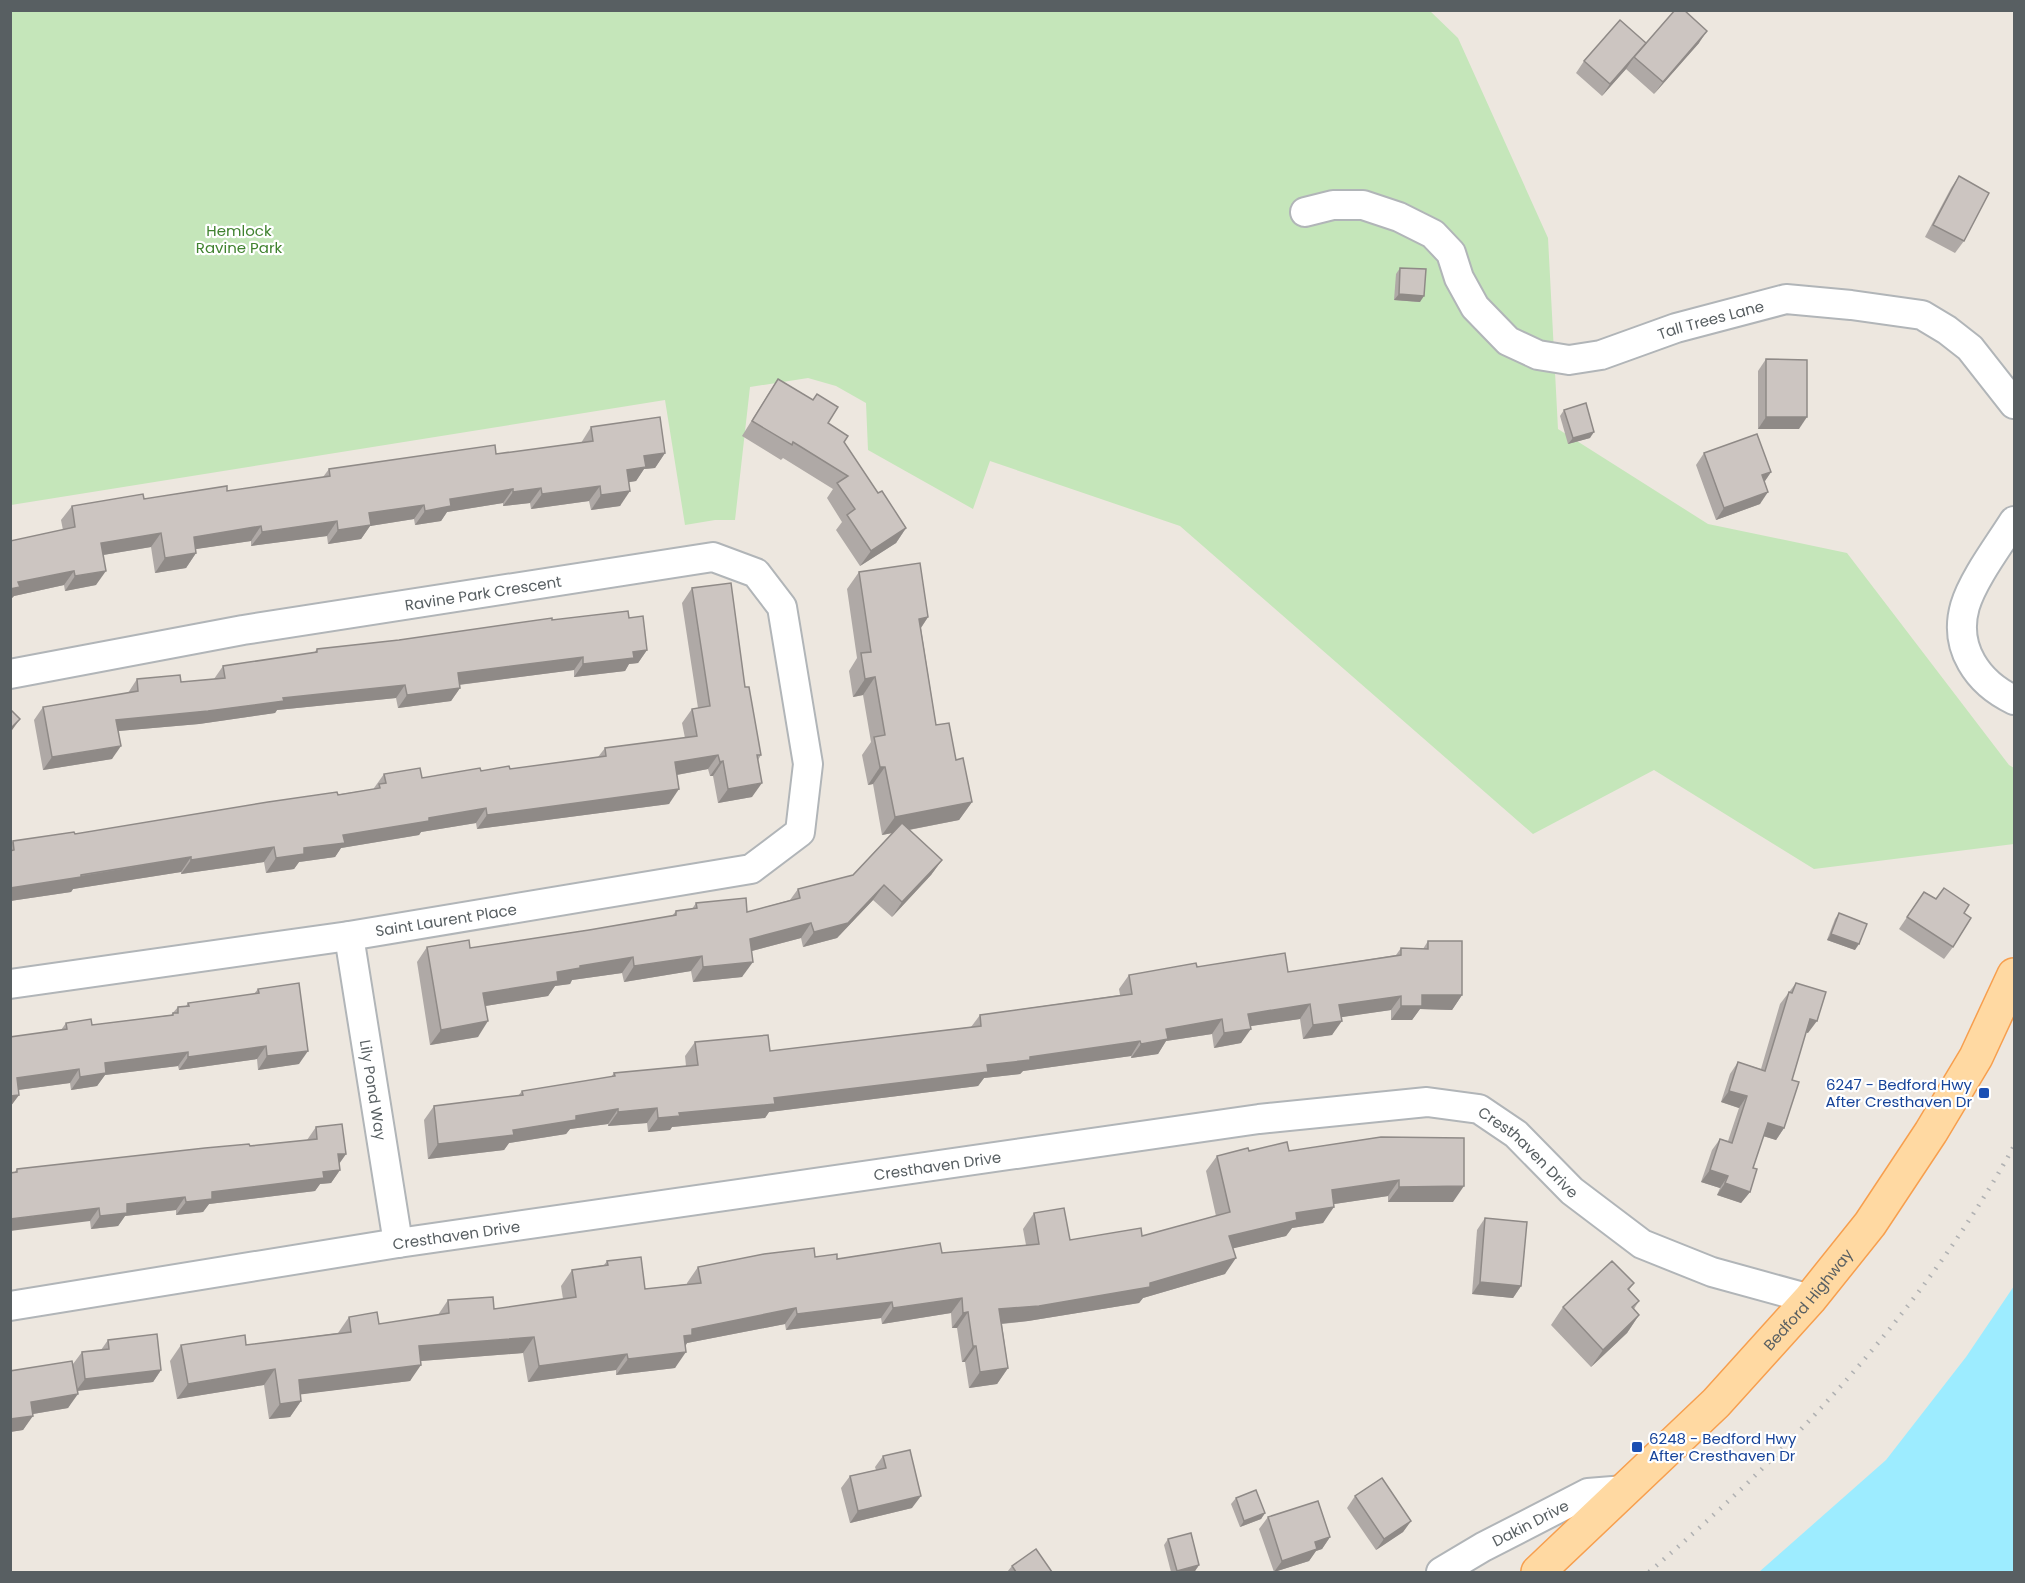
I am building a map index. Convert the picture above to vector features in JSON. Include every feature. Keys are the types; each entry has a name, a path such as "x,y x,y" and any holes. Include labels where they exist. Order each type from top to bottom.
{"main road":[{"name":"Bedford Highway","path":"1538,1572 1716,1403 1810,1299 1870,1224 1931,1132 1976,1057 2014,975"}],"street":[{"name":"Tall Trees Lane","path":"1305,212 1334,205 1363,205 1400,217 1433,234 1450,253 1459,278 1475,307 1508,341 1538,356 1569,360 1601,355 1676,328 1786,299 1851,305 1922,315 1947,330 1970,348 2014,404"},
{"path":"2014,521 1971,592 1965,606 1962,630 1966,650 1977,672 1994,689 2014,700"},
{"name":"Ravine Park Crescent","path":"10,674 243,630 713,557 756,573 782,608 808,764"},
{"name":"Saint Laurent Place","path":"10,984 349,936 751,870 800,832 808,764"},
{"name":"Lily Pond Way","path":"349,936 398,1243"},
{"name":"Cresthaven Drive","path":"10,1306 398,1243 1259,1119 1427,1102 1479,1109 1516,1134 1572,1191 1642,1244 1712,1272 1810,1299"},
{"name":"Dakin Drive","path":"1441,1572 1483,1547 1588,1493 1625,1490"}],"green space":[{"name":"Hemlock Ravine Park","path":"11,11 1430,11 1458,38 1548,238 1558,429 1708,524 1847,553 2009,765 2014,768 2014,844 1814,869 1654,770 1533,834 1180,526 990,461 973,509 868,450 866,403 836,386 808,378 750,387 735,520 715,520 685,525 665,400 11,505"}],"water":[{"path":"2014,1286 2014,1572 1759,1572 1886,1460 1966,1357"}],"building":[{"path":"1675,10 1684,10 1707,31 1663,82 1634,57"},
{"path":"1620,20 1646,43 1610,84 1584,61"},
{"path":"1959,176 1989,193 1964,241 1933,225"},
{"path":"1400,268 1426,269 1424,296 1399,294"},
{"path":"1766,359 1807,360 1807,417 1766,417"},
{"path":"778,379 813,400 817,394 838,407 828,423 848,436 844,442 878,493 882,491 906,528 871,551 847,515 855,509 837,483 848,476 793,442 792,445 752,421"},
{"path":"1586,403 1594,432 1573,438 1564,410"},
{"path":"660,417 665,453 644,456 646,467 627,470 630,491 601,495 600,486 542,494 541,488 513,492 513,489 450,499 451,506 425,511 424,505 369,513 371,525 338,530 337,521 262,532 261,526 194,537 196,553 165,558 161,533 101,543 106,571 75,576 74,571 18,582 20,587 10,589 10,541 75,527 72,506 143,494 144,499 227,486 227,491 330,476 329,469 495,445 496,454 593,441 591,427"},
{"path":"1757,434 1771,472 1762,475 1768,492 1724,508 1704,453"},
{"path":"920,563 928,617 919,619 936,725 949,723 956,760 963,758 972,802 895,817 885,767 880,767 874,737 885,735 875,677 865,679 861,653 871,652 859,572"},
{"path":"731,583 745,687 749,687 761,755 757,755 762,783 728,789 723,761 720,762 718,755 675,762 679,789 487,815 486,808 429,818 429,821 343,835 345,843 304,848 304,854 276,858 274,847 191,860 191,857 10,888 10,851 14,850 13,841 74,832 75,834 337,792 338,795 380,788 379,784 386,783 384,774 420,768 422,778 480,768 481,771 509,766 510,769 606,756 605,748 697,736 692,709 710,706 692,588"},
{"path":"628,611 629,618 643,616 647,650 633,652 634,658 583,664 583,657 458,673 460,688 407,695 405,685 283,698 284,701 208,711 116,720 121,746 52,757 43,707 138,691 137,679 180,675 181,682 225,678 223,666 317,652 317,649 399,640 552,618 552,620"},
{"path":"10,709 20,719 10,729"},
{"path":"902,823 942,860 902,902 884,885 848,923 814,932 811,923 750,939 753,962 703,967 702,956 634,966 633,957 557,972 558,981 483,993 488,1021 441,1030 427,947 469,940 470,948 589,930 676,915 676,911 697,908 696,903 746,898 747,912 800,898 798,889 853,875"},
{"path":"1944,888 1969,905 1964,913 1971,918 1953,947 1907,917 1924,892 1936,899"},
{"path":"1839,913 1867,924 1859,944 1831,934"},
{"path":"1428,941 1462,941 1462,995 1422,995 1422,1006 1401,1006 1401,996 1339,1005 1342,1021 1313,1025 1310,1004 1248,1014 1251,1029 1224,1033 1222,1019 1166,1029 1168,1039 1030,1057 1030,1060 987,1065 988,1072 774,1098 775,1104 679,1113 680,1116 658,1118 657,1108 618,1112 618,1109 576,1116 576,1120 513,1130 514,1135 438,1144 434,1106 523,1095 522,1091 615,1076 614,1073 698,1065 695,1042 768,1035 770,1051 981,1026 980,1015 1132,994 1129,975 1196,963 1197,967 1285,953 1288,972 1401,955 1401,948 1428,949"},
{"path":"299,983 308,1051 267,1056 266,1046 188,1057 188,1052 105,1063 106,1073 80,1077 79,1069 17,1078 19,1095 10,1096 10,1037 67,1029 66,1023 91,1019 92,1025 173,1015 173,1013 178,1013 178,1007 189,1006 188,1003 259,993 258,989"},
{"path":"1796,983 1826,992 1817,1021 1810,1019 1792,1080 1799,1082 1784,1128 1768,1123 1753,1168 1757,1169 1750,1192 1725,1183 1728,1176 1710,1170 1720,1139 1732,1143 1747,1096 1729,1091 1738,1062 1765,1071 1789,992 1792,993"},
{"path":"342,1124 346,1154 338,1154 340,1170 323,1172 324,1178 212,1192 212,1199 186,1202 185,1197 127,1204 127,1213 100,1216 99,1208 10,1219 10,1173 17,1172 17,1169 205,1148 317,1139 316,1127"},
{"path":"1381,1137 1464,1138 1464,1186 1399,1187 1399,1180 1332,1190 1334,1207 1296,1213 1297,1220 1229,1236 1236,1258 1150,1283 1150,1287 1039,1306 999,1309 1008,1368 980,1372 968,1312 963,1313 962,1298 893,1308 892,1302 797,1314 796,1308 692,1329 692,1335 684,1336 686,1352 628,1359 627,1354 539,1366 534,1337 419,1346 421,1365 299,1380 301,1401 280,1404 275,1369 188,1384 181,1345 245,1335 246,1345 351,1332 349,1317 377,1312 379,1324 449,1313 448,1300 493,1297 494,1309 576,1297 572,1270 608,1265 607,1261 641,1257 645,1289 701,1283 698,1267 764,1254 814,1248 815,1257 837,1254 837,1259 940,1243 942,1253 1039,1244 1034,1213 1064,1208 1070,1240 1141,1228 1142,1236 1230,1212 1217,1156 1287,1142 1289,1151"},
{"path":"1485,1218 1527,1222 1521,1286 1480,1282"},
{"path":"1612,1261 1634,1283 1628,1289 1639,1301 1632,1307 1639,1315 1603,1350 1563,1307"},
{"path":"157,1334 161,1370 85,1379 82,1352 109,1349 108,1340"},
{"path":"72,1361 78,1394 31,1402 33,1416 10,1419 10,1371"},
{"path":"910,1450 921,1496 858,1511 850,1476 886,1468 883,1456"},
{"path":"1382,1478 1411,1521 1384,1539 1355,1496"},
{"path":"1256,1490 1265,1513 1244,1521 1236,1498"},
{"path":"1318,1501 1330,1537 1315,1542 1317,1549 1282,1561 1268,1517"},
{"path":"1191,1533 1199,1565 1177,1571 1168,1539"},
{"path":"1036,1549 1052,1572 1016,1572 1012,1566"}],"railway":[{"path":"1649,1572 1753,1477 1851,1375 1939,1265 2014,1146"}],"place":[{"name":"6247 - Bedford Hwy After Cresthaven Dr","path":"1984,1093"},
{"name":"6248 - Bedford Hwy After Cresthaven Dr","path":"1637,1447"}]}
